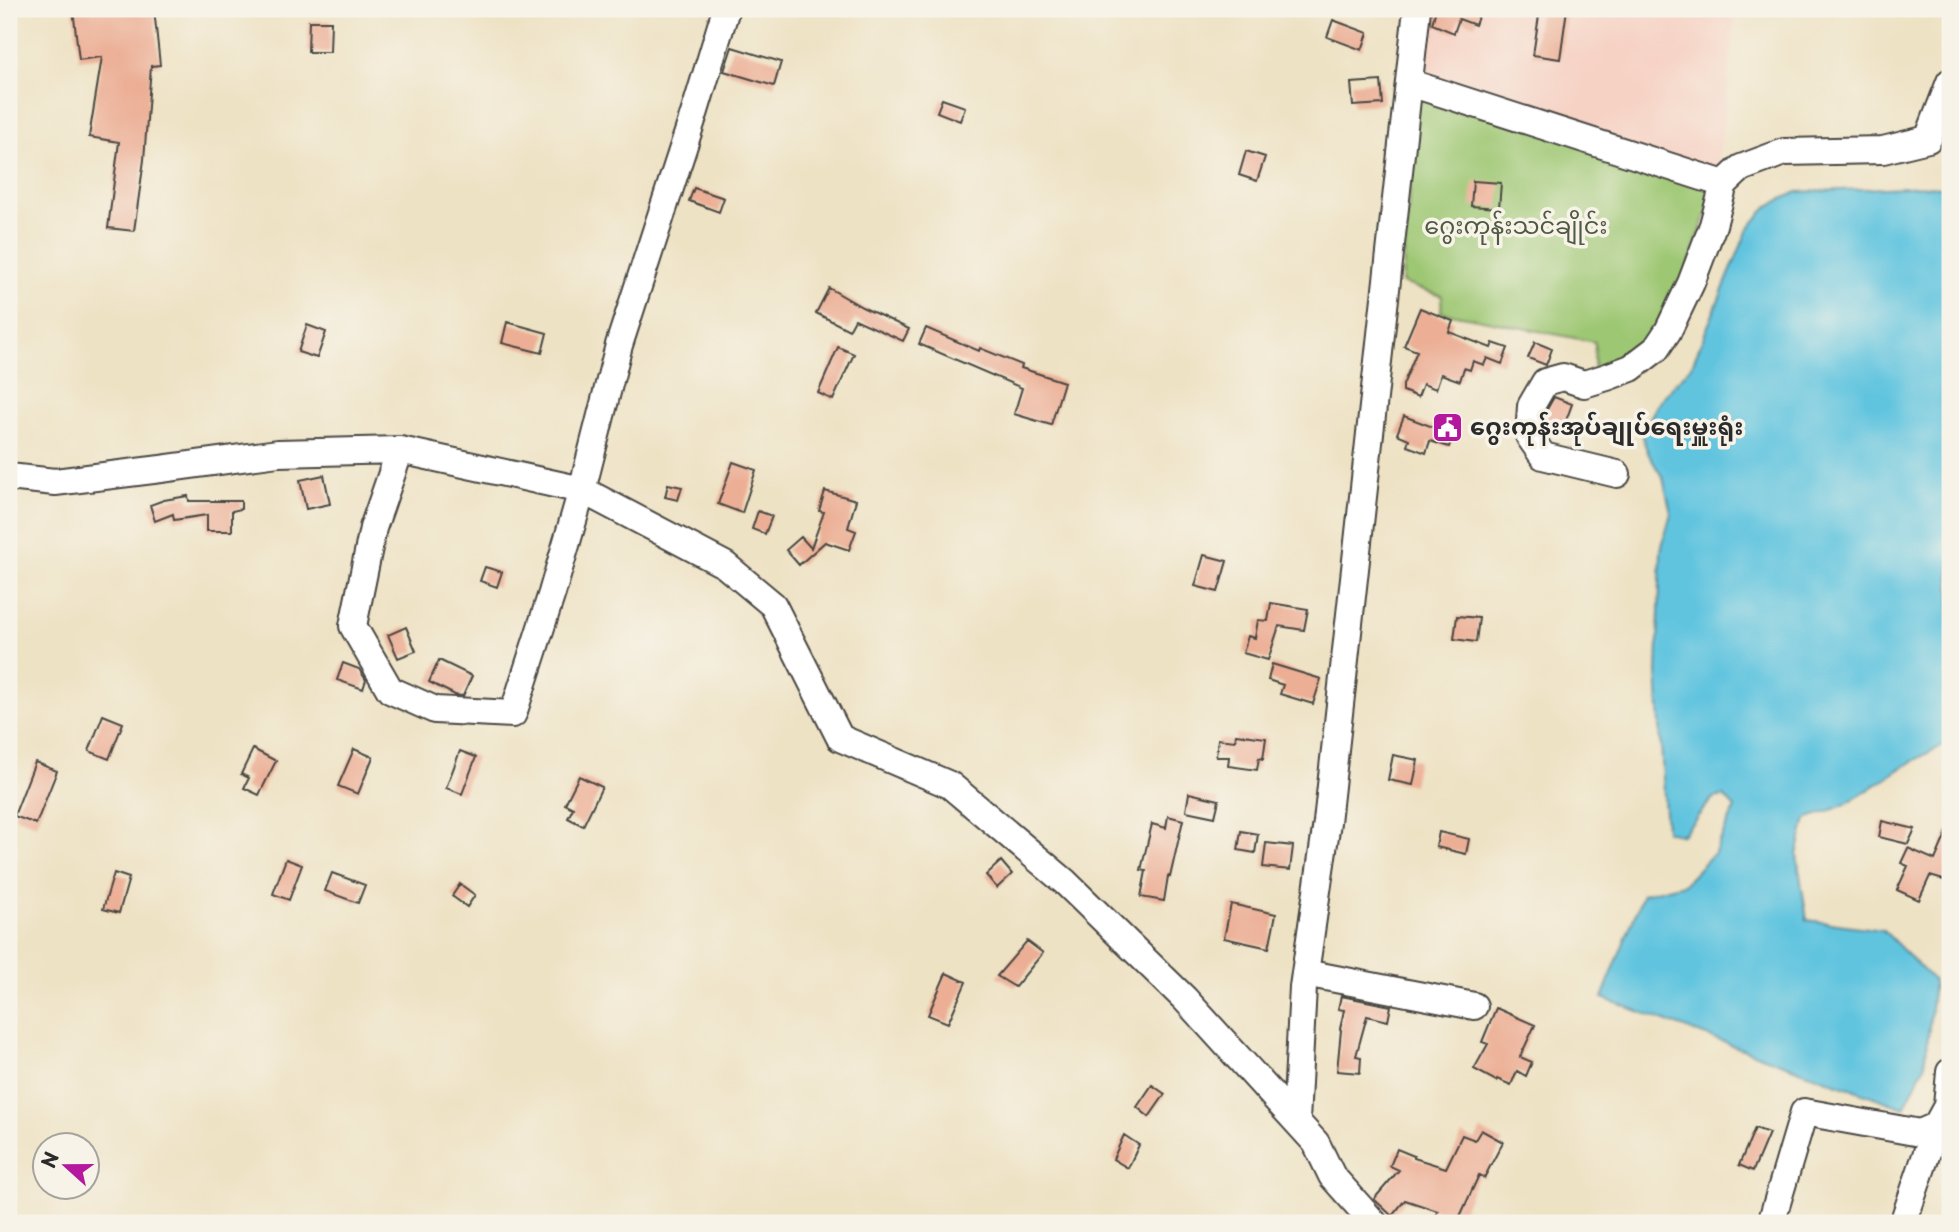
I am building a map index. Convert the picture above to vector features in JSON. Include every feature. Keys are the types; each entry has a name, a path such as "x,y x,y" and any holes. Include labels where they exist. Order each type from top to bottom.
{"street":[{"path":"400,450 373,528 353,626 390,690 435,710 513,713 582,490 618,345 726,9"},
{"path":"1296,1121 1305,973 1327,822 1417,9"},
{"path":"1617,474 1543,456 1529,436 1531,406 1545,382 1563,377 1584,384 1631,368 1656,349 1668,331 1691,283 1713,225 1724,184 1741,168 1784,152 1883,150 1928,139 1950,82"},
{"path":"1409,83 1724,184"},
{"path":"9,477 55,482 278,453 400,450 582,490 725,565 773,605 841,738 950,785 1065,881 1185,999 1316,1143 1332,1176 1374,1223"},
{"path":"1305,973 1474,1006"},
{"path":"1903,1223 1936,1126 1947,1106 1950,1072"},
{"path":"1771,1223 1804,1112 1920,1133 1936,1126"}],"shaded area":[{"path":"1429,9 1736,9 1716,186 1418,90"}],"green space":[{"name":"ဂွေးကုန်းသင်ချိုင်း","path":"1418,90 1716,186 1675,304 1639,356 1594,369 1595,342 1441,312 1442,296 1402,283"}],"water":[{"path":"1928,186 1950,188 1950,743 1910,763 1842,805 1806,819 1797,855 1807,920 1883,930 1934,981 1925,1064 1904,1108 1602,998 1643,894 1684,884 1715,852 1735,808 1724,796 1713,798 1682,835 1666,831 1657,673 1661,550 1671,513 1663,478 1649,455 1641,434 1659,402 1692,365 1748,229 1768,206 1797,192"}],"building":[{"path":"73,9 154,9 160,65 151,66 144,160 134,231 108,228 119,142 89,137 102,57 79,60"},
{"path":"1436,9 1481,9 1475,25 1459,19 1454,33 1432,24"},
{"path":"1540,9 1567,9 1560,59 1533,55"},
{"path":"1333,20 1368,33 1362,50 1327,37"},
{"path":"309,21 331,21 330,52 308,52"},
{"path":"732,47 781,62 774,86 724,71"},
{"path":"1381,81 1383,104 1353,106 1351,83"},
{"path":"942,99 965,107 960,121 937,112"},
{"path":"1246,151 1265,157 1257,181 1239,175"},
{"path":"1473,181 1501,183 1499,208 1471,206"},
{"path":"694,188 724,198 719,212 689,201"},
{"path":"829,288 909,329 903,341 855,319 849,330 816,313"},
{"path":"1420,308 1453,321 1449,332 1491,348 1493,343 1508,348 1502,364 1487,358 1484,365 1473,361 1470,370 1464,368 1460,381 1441,374 1436,389 1423,384 1418,397 1403,391 1417,351 1404,346"},
{"path":"507,322 547,333 542,353 502,343"},
{"path":"307,325 326,332 317,358 298,352"},
{"path":"926,328 979,351 980,348 1022,365 1021,368 1064,382 1051,425 1014,414 1022,388 919,344"},
{"path":"1535,342 1552,349 1546,365 1528,358"},
{"path":"838,347 854,354 833,400 818,393"},
{"path":"1554,397 1572,404 1563,429 1546,423 1546,411"},
{"path":"1404,416 1438,429 1441,418 1457,423 1449,447 1430,441 1426,453 1407,446 1409,439 1397,434"},
{"path":"733,462 756,470 742,513 718,504"},
{"path":"324,475 330,504 306,509 300,480"},
{"path":"668,484 682,487 678,500 665,497"},
{"path":"825,491 856,500 848,528 856,531 849,550 825,542 799,565 786,550 801,537 811,548 824,512 819,511"},
{"path":"188,496 189,501 241,501 241,509 232,511 232,531 207,531 207,515 174,520 173,514 155,521 150,505"},
{"path":"758,511 772,516 765,534 752,529"},
{"path":"1204,555 1227,561 1218,592 1195,586"},
{"path":"485,567 502,572 497,587 480,581"},
{"path":"1271,603 1308,609 1304,630 1279,626 1268,660 1243,653 1248,636 1255,638 1258,620 1268,621"},
{"path":"1457,616 1479,618 1476,642 1454,639"},
{"path":"406,627 416,651 398,658 388,635"},
{"path":"439,660 472,676 463,696 455,695 429,682"},
{"path":"343,663 359,669 366,680 363,689 337,680"},
{"path":"1272,664 1321,679 1313,704 1280,694 1283,685 1268,680"},
{"path":"103,715 123,723 109,759 89,751"},
{"path":"1236,734 1266,738 1263,759 1259,758 1257,770 1228,766 1229,757 1216,757 1218,739 1235,741"},
{"path":"253,749 276,761 259,795 244,788 249,778 241,774"},
{"path":"354,749 373,757 358,794 338,786"},
{"path":"460,751 476,757 462,794 446,788"},
{"path":"1393,755 1418,760 1413,785 1388,780"},
{"path":"35,762 57,771 36,824 14,816"},
{"path":"579,776 602,787 583,826 568,818 573,808 565,804"},
{"path":"1189,793 1219,800 1215,817 1186,811"},
{"path":"1168,816 1183,820 1164,901 1141,897 1146,871 1141,870 1152,824 1166,828"},
{"path":"1882,821 1915,829 1908,844 1879,837"},
{"path":"1950,825 1950,882 1930,876 1919,900 1897,890 1908,866 1901,863 1908,848 1935,860"},
{"path":"1241,831 1258,834 1255,853 1238,850"},
{"path":"1439,832 1469,839 1466,854 1436,847"},
{"path":"1266,843 1293,846 1290,870 1263,867"},
{"path":"286,859 302,865 289,900 273,894"},
{"path":"1001,861 1012,874 997,888 986,875"},
{"path":"114,873 129,878 119,913 103,909"},
{"path":"332,873 365,885 358,903 325,891"},
{"path":"460,884 475,895 467,907 452,896"},
{"path":"1231,904 1276,914 1269,948 1224,938"},
{"path":"1027,941 1043,953 1015,987 997,976"},
{"path":"946,973 966,982 948,1023 928,1015"},
{"path":"1341,996 1391,1006 1388,1021 1367,1016 1356,1056 1361,1057 1360,1073 1337,1071 1344,1010 1338,1009"},
{"path":"1496,1008 1535,1025 1520,1057 1532,1062 1526,1076 1517,1071 1511,1085 1497,1079 1496,1081 1474,1069 1488,1044 1482,1042"},
{"path":"1152,1085 1165,1094 1149,1117 1137,1107"},
{"path":"1755,1128 1769,1133 1753,1171 1739,1165"},
{"path":"1481,1130 1503,1142 1484,1178 1479,1175 1457,1223 1435,1218 1438,1211 1405,1200 1392,1216 1374,1199 1399,1170 1390,1166 1397,1149 1414,1158 1446,1168 1462,1135 1475,1140"},
{"path":"1124,1135 1139,1145 1128,1168 1113,1159"}],"place":[{"name":"ဂွေးကုန်းအုပ်ချုပ်ရေးမှူးရုံး","path":"1447,427"}]}
